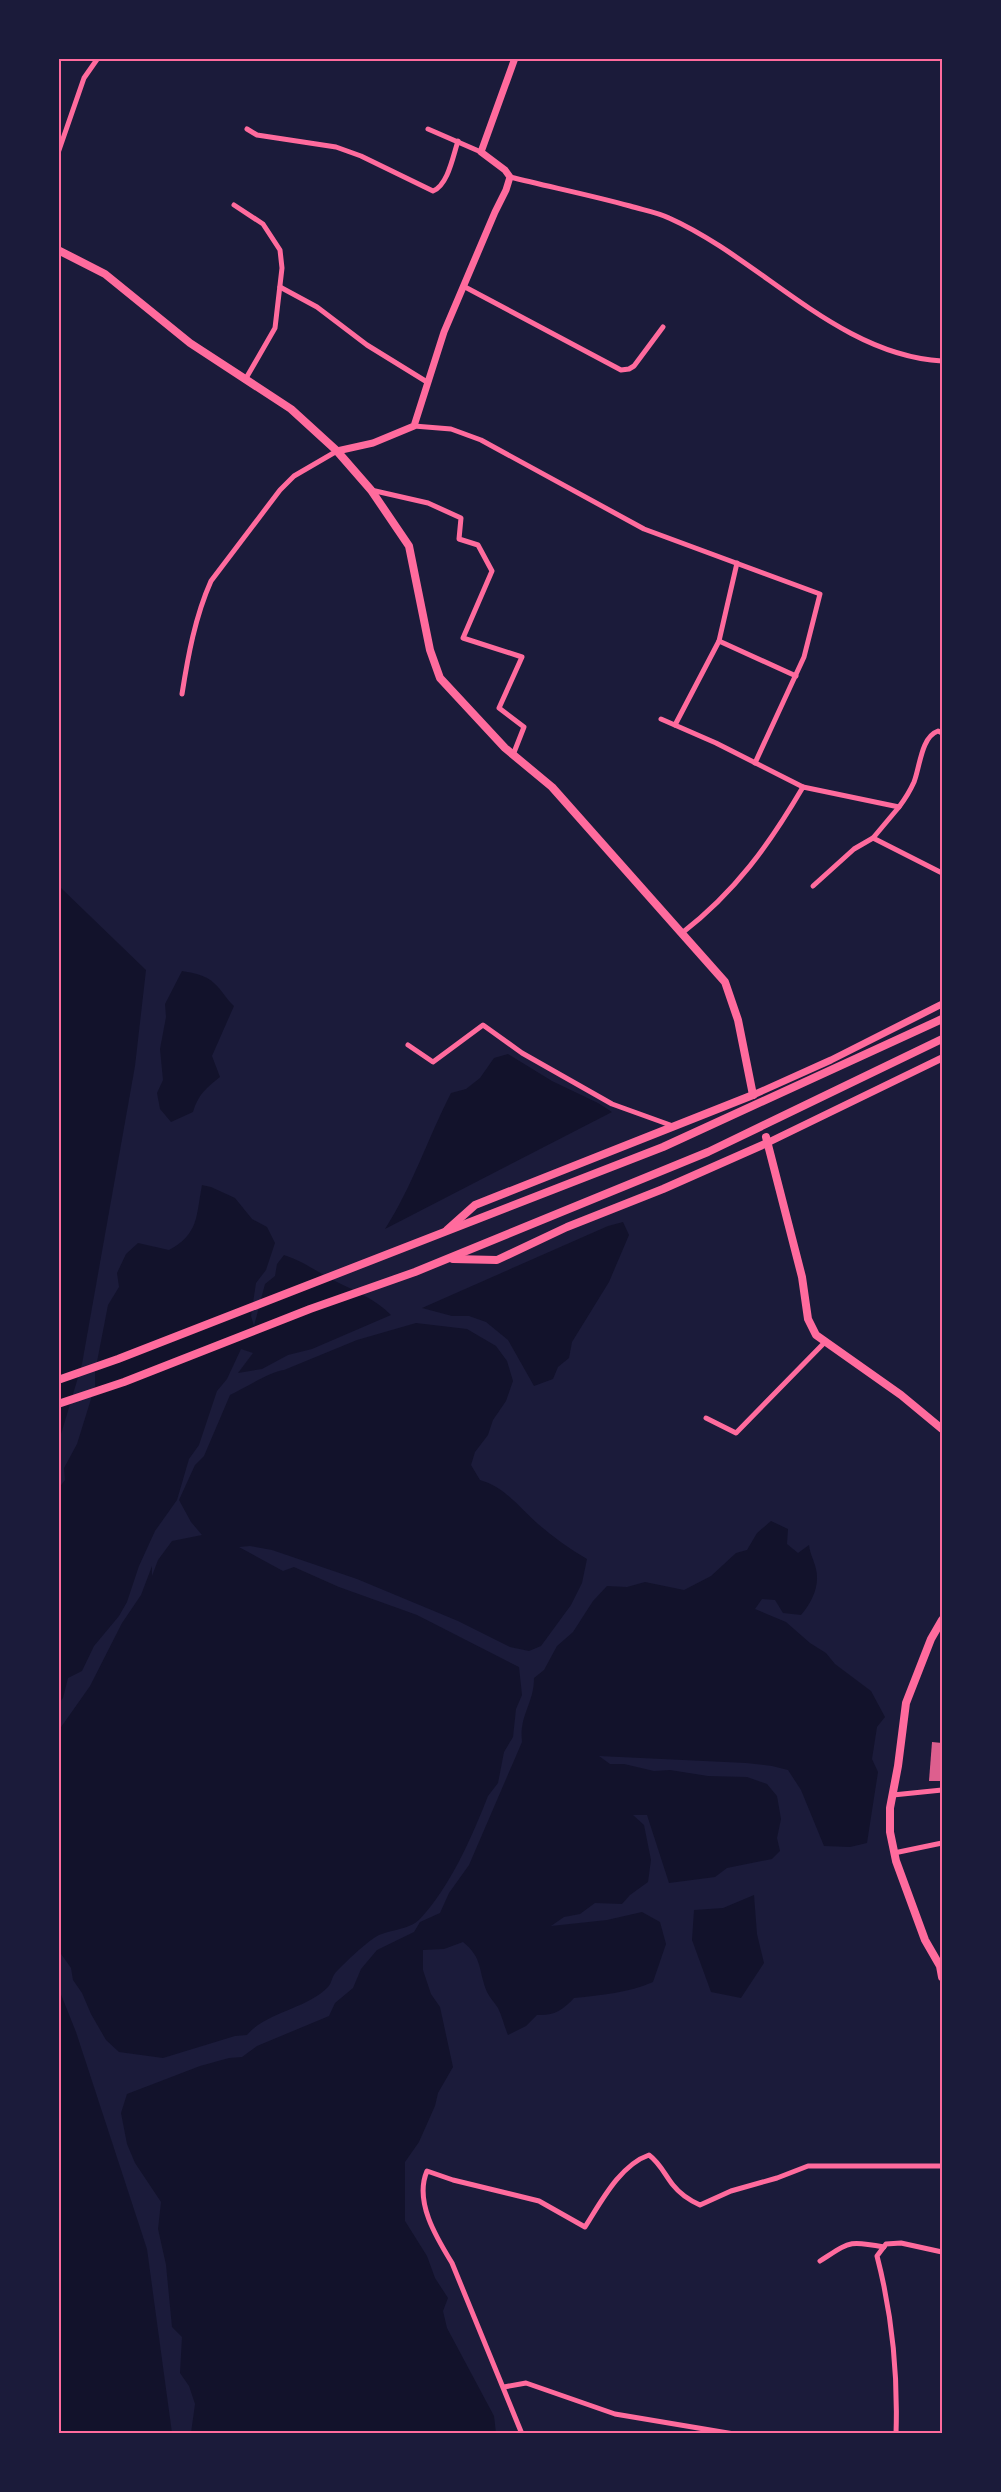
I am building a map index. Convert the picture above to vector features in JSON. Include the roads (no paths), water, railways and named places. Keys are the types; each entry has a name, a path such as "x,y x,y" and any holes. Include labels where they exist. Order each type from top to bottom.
{"highway":[{"path":"58,1380 407,1248 674,1142 942,1019"},
{"path":"58,1404 124,1382 310,1309 415,1272 708,1152 942,1039"},
{"path":"442,1234 475,1205 753,1095"},
{"path":"448,1259 497,1260 567,1227 663,1189 767,1140"}],"main road":[{"path":"58,250 105,274 190,343 291,409 337,451 371,490 409,546 430,650 440,678 513,754 552,788 725,982 738,1020 753,1095"},
{"path":"767,1140 802,1277 808,1319 816,1335 901,1395 942,1429"},
{"path":"942,1620 931,1639 906,1703 890,1808 890,1832 894,1853 925,1940 940,1966 942,1977"}],"street":[{"path":"58,153 84,78 98,58"},
{"path":"481,152 515,58"},
{"path":"247,129 257,135 336,147 361,156 433,191 439,189 444,180 458,141"},
{"path":"428,129 481,152 505,170 510,177 574,190 668,217 713,241 851,334 918,358 942,361"},
{"path":"414,426 444,332 510,177"},
{"path":"234,206 263,224 280,250 282,268 275,328 244,380"},
{"path":"280,287 317,307 367,345 427,382"},
{"path":"465,287 621,370 634,366 663,327"},
{"path":"182,694 192,640 203,598 211,581 280,489 294,476 337,451 373,443 414,426 451,429 481,440 644,529 820,594 804,657 755,763"},
{"path":"371,490 428,503 461,518 459,539 477,545 492,571 463,638 522,657 499,708 524,727 513,754"},
{"path":"675,725 718,641 737,563"},
{"path":"718,641 796,676"},
{"path":"661,719 803,787 899,807"},
{"path":"813,886 854,849 873,838 899,807 914,782 927,741 932,733 938,731 942,733"},
{"path":"682,933 710,910 757,860 803,787"},
{"path":"873,838 942,873"},
{"path":"753,1095 831,1060 942,1004"},
{"path":"408,1045 434,1062 483,1025 522,1053 612,1104 673,1126"},
{"path":"767,1140 942,1058"},
{"path":"706,1418 736,1433 826,1341"},
{"path":"892,1795 942,1790"},
{"path":"894,1853 942,1843"},
{"path":"522,2433 452,2263 437,2239 427,2212 422,2182 427,2171 453,2180 539,2201 585,2227 612,2187 641,2157 649,2155 655,2159 674,2187 700,2205 731,2191 777,2178 808,2166 942,2166"},
{"path":"820,2261 855,2241 884,2247"},
{"path":"896,2433 897,2391 893,2348 877,2256 886,2244 901,2243 942,2252"},
{"path":"504,2388 526,2383 615,2414 734,2433"}]}
